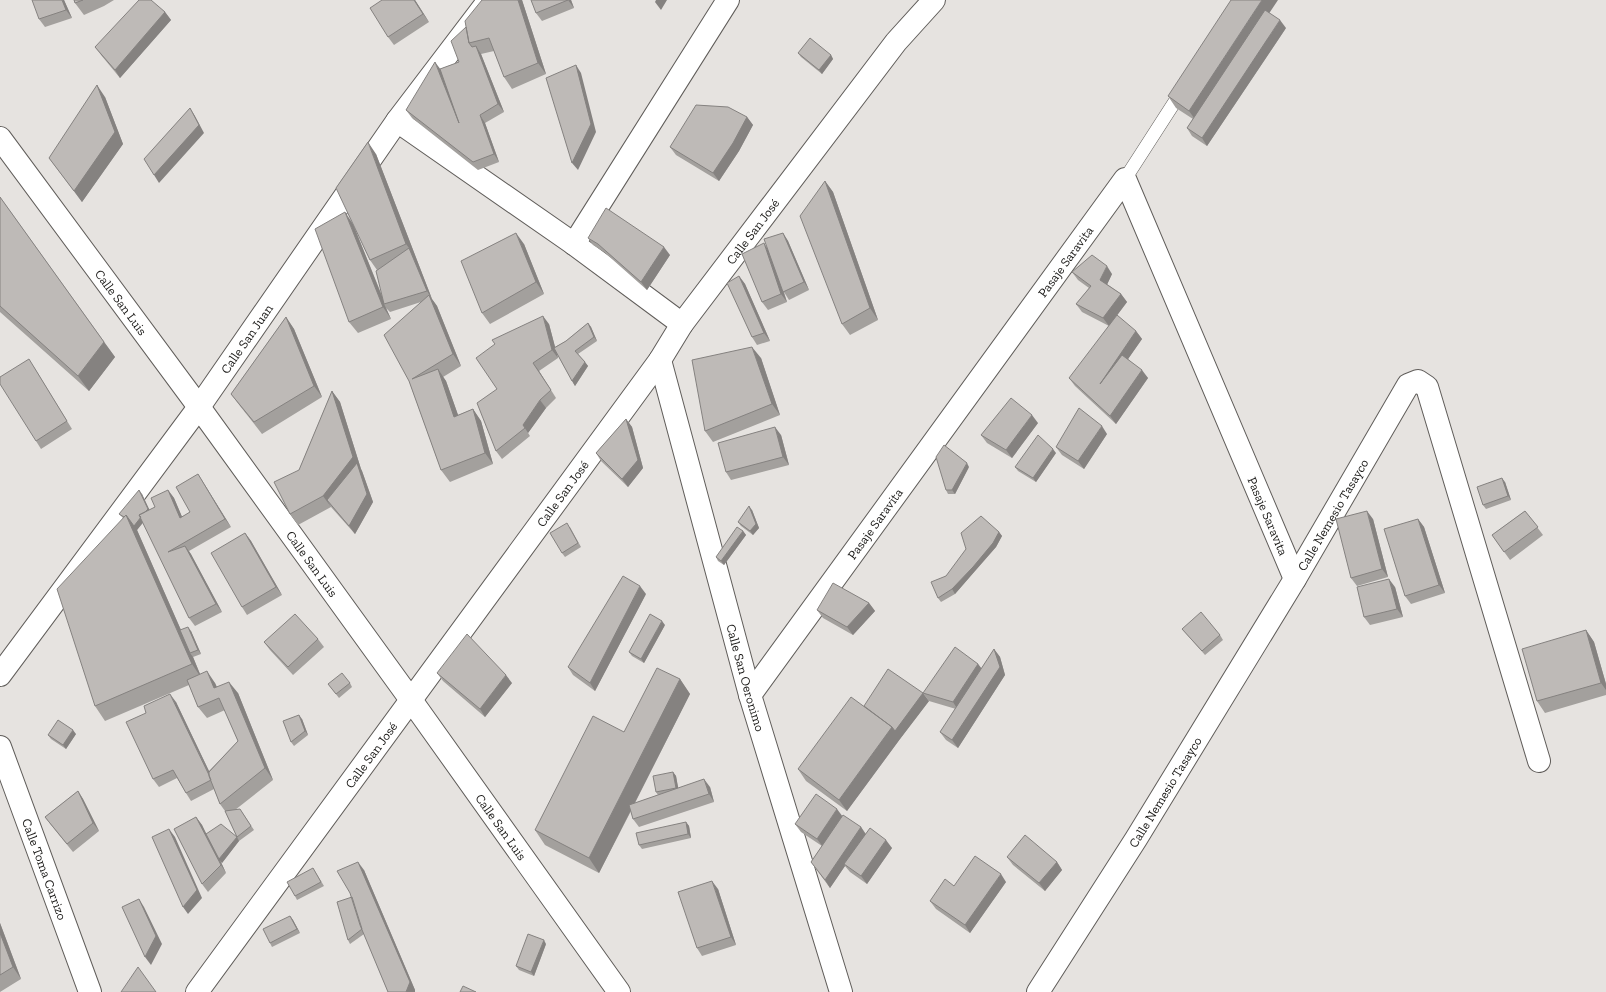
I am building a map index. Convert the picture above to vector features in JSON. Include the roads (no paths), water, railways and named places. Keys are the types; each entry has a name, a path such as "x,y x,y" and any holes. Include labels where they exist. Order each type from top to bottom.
{"street":[{"name":"Calle San Juan","path":"0,675 199,407 398,121 488,0"},
{"path":"574,244 728,0"},
{"name":"Calle San José","path":"197,992 660,360 682,324 896,42 934,0"},
{"path":"398,121 574,244 682,324"},
{"name":"Calle San Luis","path":"0,138 199,407 411,700 619,992"},
{"name":"Pasaje Saravita","path":"1125,179 1295,579"},
{"name":"Pasaje Saravita","path":"750,695 1125,179"},
{"name":"Calle San Oeronimo","path":"660,360 750,695 840,992"},
{"name":"Calle Nemesio Tasayco","path":"1038,992 1136,839 1295,579 1408,385 1418,381 1426,387 1539,761"},
{"name":"Calle Toma Carrizo","path":"0,747 90,992"}],"lane":[{"path":"1125,179 1189,80"}]}
